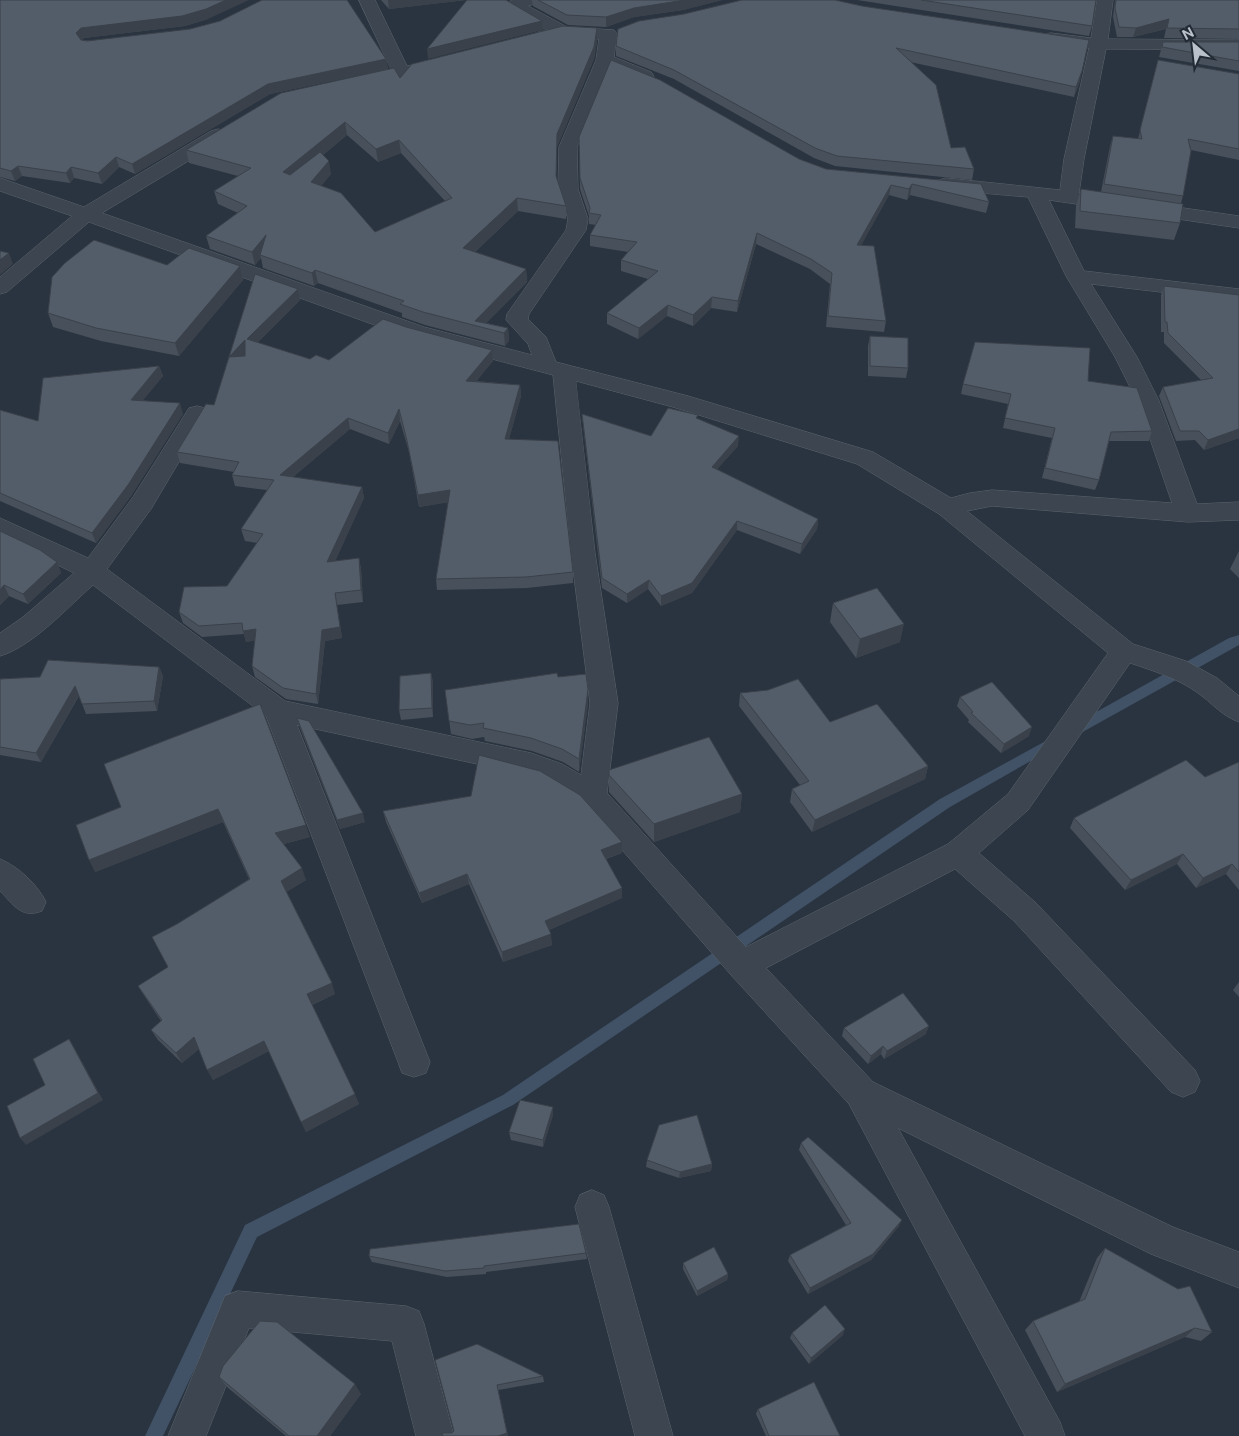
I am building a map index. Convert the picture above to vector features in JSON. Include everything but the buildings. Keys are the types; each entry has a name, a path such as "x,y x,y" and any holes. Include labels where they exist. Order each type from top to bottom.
{"street":[{"path":"367,0 401,73"},
{"path":"1068,197 1105,0"},
{"path":"513,2 562,32"},
{"path":"524,42 562,32 614,32 605,60 568,147 568,189 578,219 576,230 518,314 517,320 538,342 556,369 604,703 592,796"},
{"path":"1038,36 1097,48 1144,61"},
{"path":"1097,48 1239,45"},
{"path":"346,85 458,59"},
{"path":"605,60 658,81"},
{"path":"0,288 87,214 231,127"},
{"path":"929,182 1035,192 1239,222"},
{"path":"0,184 416,332 680,401 865,458 948,508 1124,651 1177,668 1206,685 1239,711"},
{"path":"1035,192 1076,276 1126,357 1148,401 1188,513"},
{"path":"1076,276 1239,295"},
{"path":"0,646 32,624 92,571 142,503 196,412"},
{"path":"948,508 970,500 992,498 1188,513 1239,511"},
{"path":"0,527 92,571 277,710 531,764 552,772 592,796 742,965 861,1093 1046,1436"},
{"path":"742,965 958,853 1018,802 1124,651"},
{"path":"277,710 414,1062"},
{"path":"958,853 1025,912 1183,1081"},
{"path":"0,872 31,902"},
{"path":"861,1093 1164,1241 1239,1270"},
{"path":"592,1207 654,1436"},
{"path":"187,1436 238,1309 406,1324 435,1436"}],"waterway":[{"path":"1075,730 1233,641 1239,640"},
{"path":"154,1436 251,1231 508,1100 945,803 1053,742"}]}
